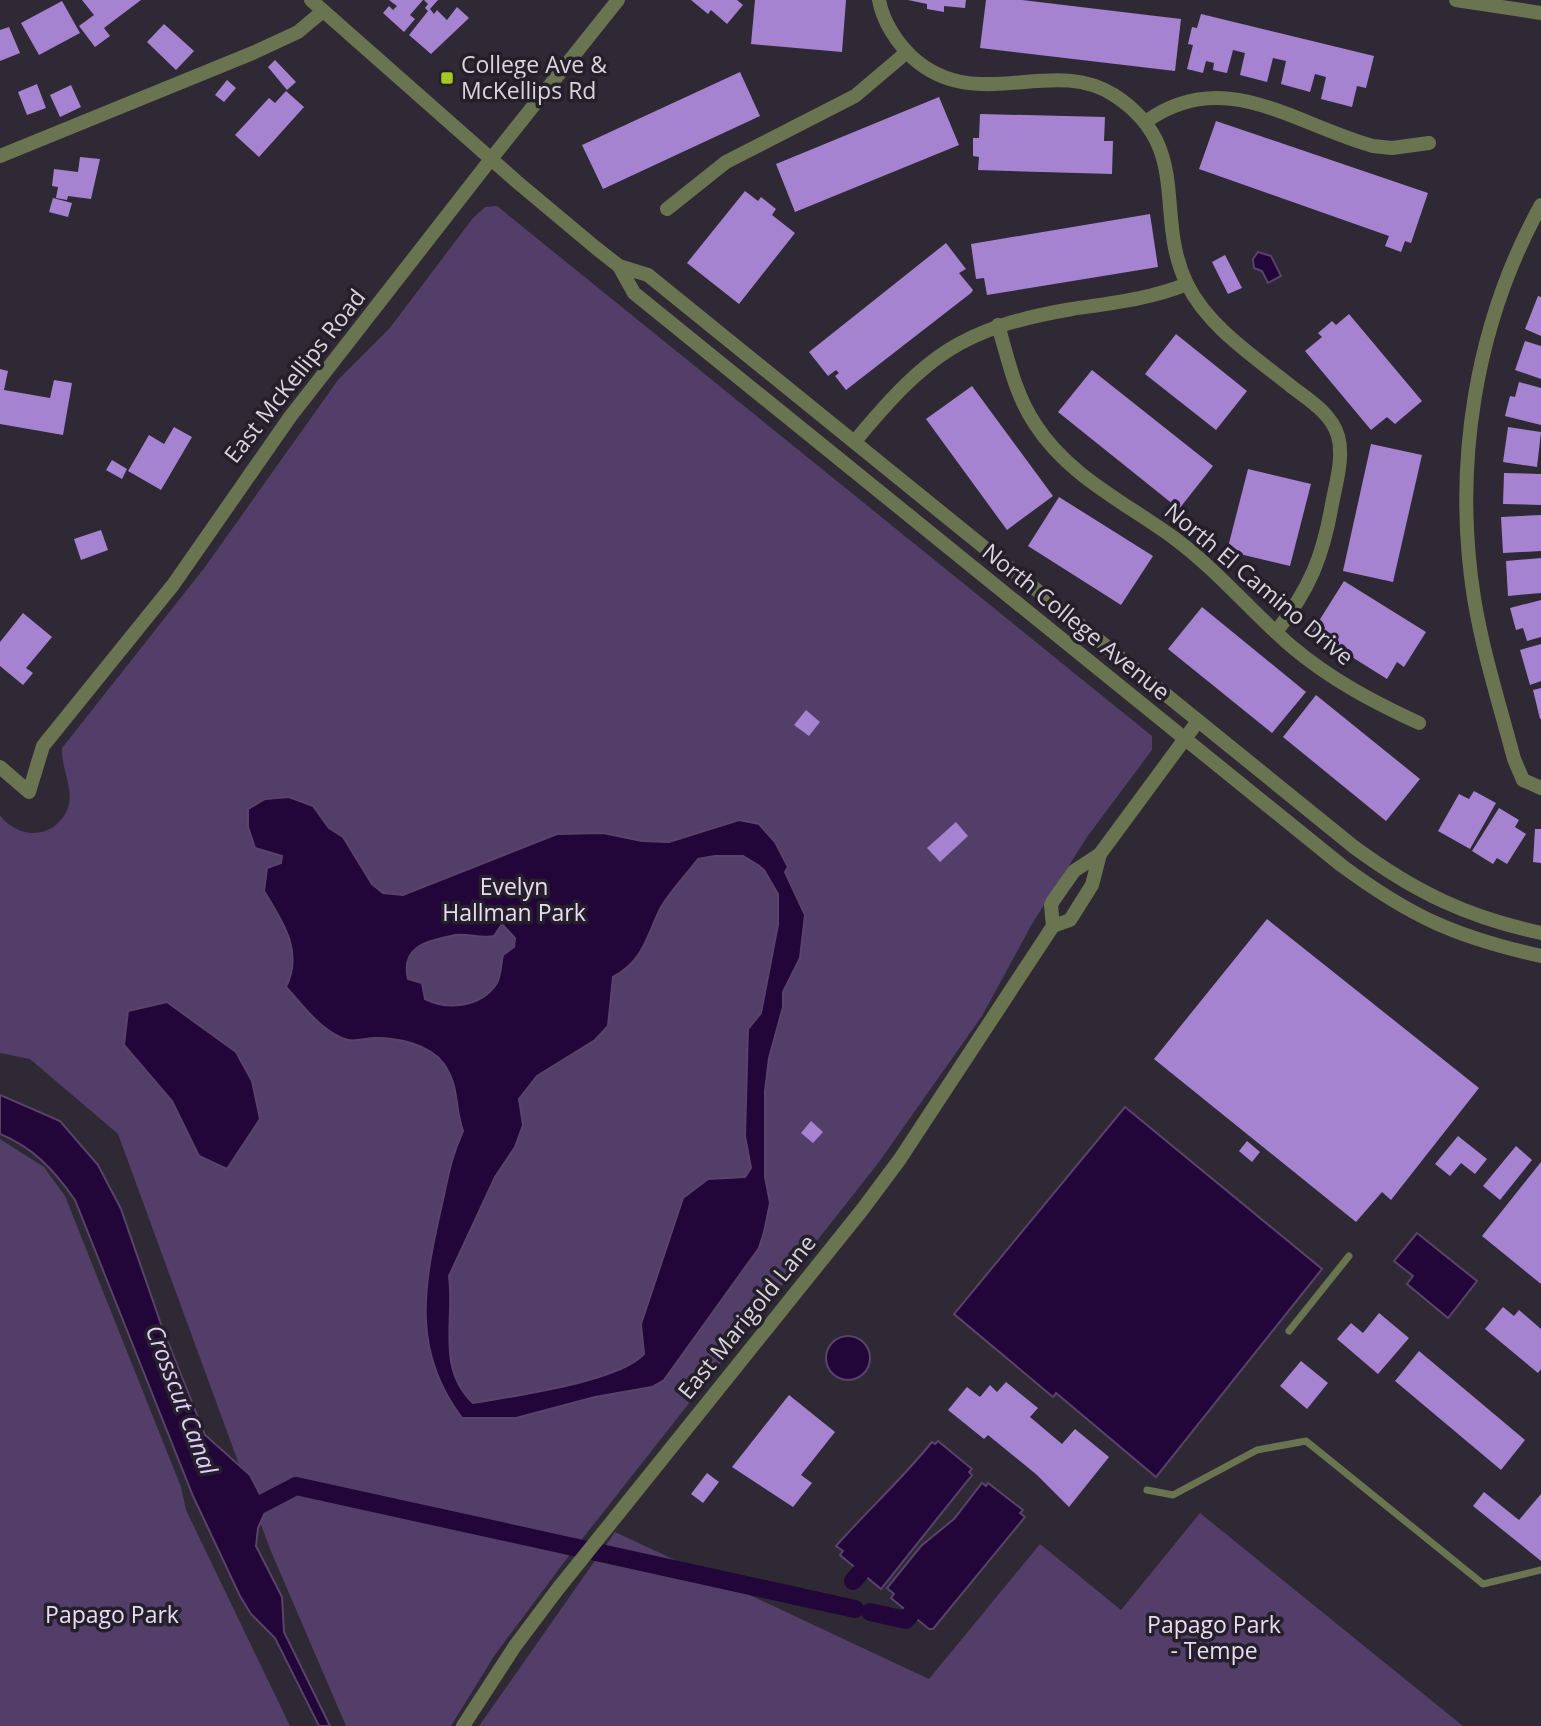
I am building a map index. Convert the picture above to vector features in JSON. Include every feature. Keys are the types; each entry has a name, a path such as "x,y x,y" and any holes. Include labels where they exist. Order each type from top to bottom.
{"street":[{"name":"North College Avenue","path":"311,0 491,159 619,266 634,293 1184,739 1391,903 1437,926 1488,944 1541,956"},
{"name":"East McKellips Road","path":"0,767 29,792 43,746 173,585 282,427 371,315 431,232 618,0"},
{"path":"879,0 889,27 907,52 922,66 967,85 1084,82 1115,96 1147,121 1162,151 1169,177 1174,237 1187,284 1200,307 1230,336 1318,407 1333,423 1339,438 1336,483 1320,562 1307,588 1276,632"},
{"path":"1456,0 1541,13"},
{"path":"0,156 255,52 298,32 323,11"},
{"path":"667,209 726,162 855,96 907,52"},
{"path":"1147,121 1164,109 1190,99 1212,96 1251,102 1373,146 1392,148 1429,143"},
{"path":"1541,205 1513,260 1479,368 1470,434 1466,509 1475,602 1511,746 1523,780 1541,788"},
{"name":"North College Avenue","path":"619,266 648,275 856,440 1198,721 1395,877 1447,905 1495,923 1541,933"},
{"path":"856,440 891,398 922,368 955,345 999,325 1031,316 1140,299 1187,284"},
{"name":"North El Camino Drive","path":"999,325 1017,389 1034,424 1056,452 1105,492 1176,539 1276,632 1357,694 1419,723"},
{"name":"East Marigold Lane","path":"463,1726 514,1646 557,1590 862,1210 907,1148 1053,926 1070,920 1092,884 1100,855 1198,721"},
{"name":"East Marigold Lane","path":"1053,926 1051,905 1074,871 1100,855"}],"lane":[{"path":"1289,1331 1349,1256"},
{"path":"1147,1490 1173,1495 1257,1450 1306,1441 1483,1584 1541,1570"}],"green space":[{"name":"Evelyn Hallman Park","path":"497,206 1152,736 1152,750 1087,837 1032,924 982,1016 879,1162 568,1557 494,1656 451,1726 346,1726 270,1549 118,1134 30,1059 0,1053 0,815 14,827 32,833 52,828 65,815 70,797 62,748 205,567 338,380 389,329 473,218 485,207"},
{"name":"Papago Park","path":"0,1139 44,1167 65,1196 181,1487 186,1510 290,1726 0,1726"},
{"name":"Papago Park - Tempe","path":"1200,1513 1463,1726 479,1726 615,1532 929,1679 1040,1544 1121,1610"}],"water":[{"path":"1258,252 1271,256 1281,276 1268,283 1262,271 1254,268 1253,259"},
{"path":"289,797 313,806 329,828 343,837 372,884 383,893 403,895 557,834 603,833 642,841 669,842 739,820 759,824 775,842 788,867 785,872 805,915 800,958 783,992 783,1007 769,1058 765,1091 765,1177 770,1203 759,1248 664,1380 652,1387 595,1397 516,1418 462,1418 435,1369 426,1319 426,1294 434,1241 452,1162 463,1131 455,1089 444,1064 422,1047 393,1039 351,1040 339,1036 314,1018 286,987 291,974 292,949 284,925 264,891 267,868 281,863 282,856 255,848 248,827 248,809 265,799","holes":["743,856 758,865 764,870 778,894 778,925 761,1013 748,1029 745,1136 751,1168 745,1177 708,1179 683,1198 641,1324 644,1354 631,1364 589,1380 473,1403 454,1375 449,1343 449,1276 495,1177 515,1147 523,1125 519,1099 537,1076 595,1040 608,1026 613,977 638,955 661,907 698,859","502,924 515,938 514,947 503,955 497,983 482,998 463,1004 443,1005 425,999 422,983 408,979 408,959 419,946 455,935 494,936"]},
{"path":"167,1002 236,1052 252,1081 260,1119 227,1169 199,1156 172,1101 124,1045 128,1011"},
{"name":"Crosscut Canal","path":"0,1095 60,1121 98,1165 121,1209 162,1327 205,1435 250,1475 267,1508 258,1528 256,1546 282,1597 284,1632 330,1726 319,1726 275,1638 251,1614 240,1596 193,1496 75,1200 33,1153 0,1134"},
{"path":"1125,1107 1322,1269 1156,1477 1056,1393 1053,1397 954,1314"},
{"path":"1417,1233 1477,1281 1448,1318 1407,1284 1413,1276 1394,1261"},
{"path":"848,1336 864,1342 870,1358 864,1374 848,1380 832,1374 826,1358 832,1342"},
{"path":"938,1441 972,1469 969,1472 972,1475 881,1589 840,1555 843,1551 836,1546 932,1442 935,1444"},
{"path":"982,1483 986,1486 988,1483 1023,1510 1020,1513 1025,1517 933,1629 929,1629 891,1598 894,1594 887,1588 921,1546 954,1519"}],"building":[{"path":"82,0 141,0 104,28 110,36 95,47 79,26 94,15"},
{"path":"389,0 423,0 410,15 415,19 404,32 383,13 389,6 393,10 397,6"},
{"path":"424,0 438,0 430,9 434,14 437,10 447,20 457,7 469,18 431,54 409,35 428,11 425,8 428,4"},
{"path":"691,0 737,0 743,5 727,24 711,10 708,14"},
{"path":"755,0 846,0 842,52 751,44"},
{"path":"908,0 966,0 965,8 944,6 944,12 927,9 927,4"},
{"path":"986,0 1022,0 1181,19 1175,71 980,48"},
{"path":"62,1 80,33 39,55 21,23"},
{"path":"1201,14 1374,56 1366,88 1357,86 1352,107 1321,99 1326,77 1315,74 1310,92 1281,84 1286,61 1273,58 1267,82 1240,75 1245,53 1233,50 1227,73 1213,70 1214,63 1206,61 1203,73 1187,69 1193,45 1188,44 1192,27 1197,28"},
{"path":"164,24 194,51 176,70 147,42"},
{"path":"9,27 20,53 0,61 0,30"},
{"path":"275,60 296,82 287,90 268,67"},
{"path":"740,72 760,116 603,189 582,145"},
{"path":"227,80 236,88 224,102 215,95"},
{"path":"37,84 46,108 27,115 18,92"},
{"path":"71,85 81,107 60,117 50,95"},
{"path":"286,91 304,107 259,157 235,135 269,98 275,103"},
{"path":"939,97 959,145 795,212 776,164"},
{"path":"980,114 1105,117 1104,141 1113,141 1112,174 978,170 979,157 973,156 973,138 979,138"},
{"path":"1216,121 1428,193 1411,243 1405,241 1401,252 1385,246 1389,236 1199,169"},
{"path":"80,157 100,159 91,199 68,196 67,200 56,198 58,187 52,186 54,169 78,172"},
{"path":"745,191 758,201 761,197 776,209 772,215 795,233 739,304 687,263"},
{"path":"53,198 72,203 68,217 49,212"},
{"path":"1150,214 1158,267 987,295 984,278 976,279 971,244"},
{"path":"946,243 966,269 959,273 973,290 971,293 846,390 835,376 839,373 836,370 828,376 809,352"},
{"path":"1225,255 1242,288 1228,294 1212,262"},
{"path":"1538,296 1541,297 1541,336 1525,329"},
{"path":"1349,314 1422,401 1395,424 1387,417 1371,430 1305,351 1322,337 1318,333 1332,321 1336,325"},
{"path":"1176,334 1247,391 1216,430 1145,374"},
{"path":"1525,341 1541,346 1541,379 1515,370"},
{"path":"0,369 8,371 4,390 50,398 54,380 72,383 63,435 0,424"},
{"path":"1092,370 1213,466 1179,509 1058,412"},
{"path":"1519,382 1541,388 1541,425 1505,416 1510,396 1515,397"},
{"path":"972,386 1053,496 1007,530 926,419"},
{"path":"174,427 192,437 161,490 128,471 149,435 164,444"},
{"path":"1508,427 1541,432 1537,467 1503,462"},
{"path":"1371,444 1422,455 1393,582 1343,571"},
{"path":"112,460 127,469 122,479 106,470"},
{"path":"1248,469 1311,484 1290,566 1227,551"},
{"path":"1504,473 1541,474 1541,505 1503,504"},
{"path":"1059,497 1153,556 1121,605 1028,546"},
{"path":"1541,515 1541,551 1503,553 1501,517"},
{"path":"101,530 108,550 81,560 74,539"},
{"path":"1541,558 1541,593 1508,596 1506,561"},
{"path":"1344,581 1426,632 1404,667 1397,662 1387,679 1312,632"},
{"path":"1541,600 1541,637 1527,641 1523,628 1516,630 1510,608"},
{"path":"1202,607 1306,692 1272,733 1168,649"},
{"path":"23,613 52,637 26,668 33,673 23,685 0,666 0,642"},
{"path":"1541,644 1541,681 1530,685 1520,650"},
{"path":"1541,688 1541,719 1540,719 1533,690"},
{"path":"1316,695 1420,779 1386,821 1283,737"},
{"path":"806,710 820,722 809,736 794,725"},
{"path":"1474,791 1496,803 1470,849 1438,831 1459,794 1469,799"},
{"path":"1499,808 1519,820 1515,827 1526,834 1507,864 1497,858 1493,864 1472,851"},
{"path":"956,822 968,836 940,862 927,848"},
{"path":"1535,829 1541,829 1541,863 1533,862"},
{"path":"1267,919 1479,1088 1391,1200 1382,1192 1356,1222 1154,1059"},
{"path":"811,1121 823,1132 813,1143 801,1133"},
{"path":"1458,1136 1487,1159 1475,1174 1461,1163 1450,1176 1435,1164"},
{"path":"1247,1141 1260,1152 1252,1162 1239,1151"},
{"path":"1516,1146 1532,1160 1500,1200 1483,1186"},
{"path":"1541,1162 1541,1284 1482,1236"},
{"path":"1503,1307 1514,1316 1519,1310 1541,1329 1541,1369 1538,1373 1485,1329"},
{"path":"1379,1313 1409,1338 1378,1374 1337,1339 1351,1323 1363,1333"},
{"path":"1419,1351 1525,1440 1501,1470 1395,1381"},
{"path":"1301,1361 1328,1383 1307,1409 1280,1386"},
{"path":"1006,1382 1038,1408 1030,1417 1062,1444 1075,1429 1109,1457 1069,1507 1037,1475 988,1435 984,1439 948,1410 967,1387 980,1397 990,1385 997,1392"},
{"path":"789,1395 835,1432 801,1475 812,1483 793,1507 732,1467"},
{"path":"707,1473 719,1482 703,1503 691,1494"},
{"path":"1484,1492 1519,1520 1541,1494 1541,1561 1473,1506"}],"waterway":[{"path":"244,1513 296,1486 855,1609"},
{"path":"853,1581 860,1573"},
{"path":"870,1612 906,1620 910,1615"}],"place":[{"name":"College Ave & McKellips Rd","path":"447,78"}]}
